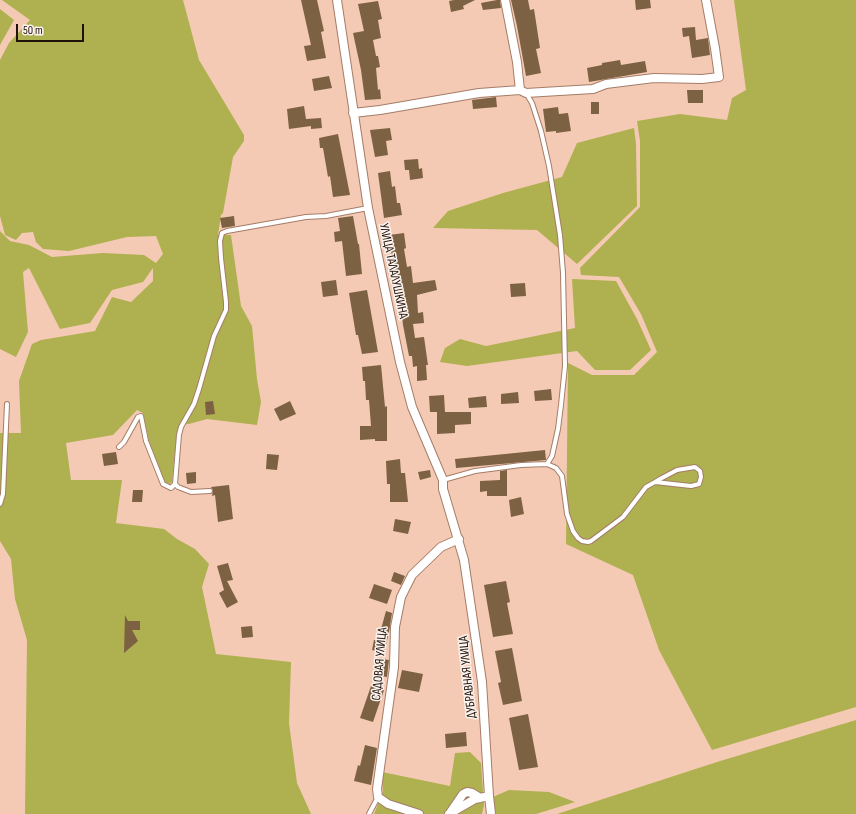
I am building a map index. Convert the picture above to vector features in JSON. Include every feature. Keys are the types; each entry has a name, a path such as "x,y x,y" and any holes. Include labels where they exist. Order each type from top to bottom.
{"street":[{"name":"УЛИЦА ТАЛАЛУШКИНА","path":"337,0 368,208 400,362 412,407 443,480 443,489 459,539"},
{"path":"505,0 523,91"},
{"path":"353,113 380,110 479,93 593,89 606,84 654,78 702,79 719,77 706,0"},
{"name":"ДУБРАВНАЯ УЛИЦА","path":"459,539 469,583 482,682 488,796 491,814"},
{"name":"САДОВАЯ УЛИЦА","path":"378,797 377,789 394,667 395,627 401,598 412,574 442,547 459,539"},
{"path":"450,814 475,799 488,796"},
{"path":"378,797 388,804 419,814"}],"lane":[{"path":"523,91 532,103 541,131 549,166 560,235 563,273 565,366 558,429 552,456 547,464"},
{"path":"119,447 124,442 138,417 141,416 146,441 163,484 171,488 174,484 181,426 197,396 214,336 226,310 220,241 222,233 368,208"},
{"path":"0,504 3,494 7,404"},
{"path":"443,480 475,471 521,465 547,464 556,468 562,476 567,514 573,531 582,541 592,541 623,517 646,487 655,482 677,470 695,467 700,471 701,478 699,484 691,486 655,482"},
{"path":"174,484 191,492 210,491"},
{"name":"САДОВАЯ УЛИЦА","path":"369,814 378,797"}],"shaded area":[{"path":"2,0 183,0 199,60 244,135 244,141 233,157 218,235 231,235 241,306 252,326 257,379 261,402 257,425 207,419 189,424 180,423 177,431 172,482 170,484 165,482 149,441 143,413 137,410 113,435 66,443 71,480 122,480 116,523 164,529 177,539 195,549 209,564 202,587 216,654 291,662 289,723 297,783 311,814 25,814 27,640 15,599 11,559 0,541 0,433 21,433 19,381 32,344 41,340 95,331 112,297 131,302 153,281 153,268 143,282 112,290 90,323 60,329 29,268 23,272 28,332 16,357 0,349 0,231 10,241 29,245 52,257 103,253 144,255 156,263 163,254 156,236 127,237 69,251 43,249 36,242 33,232 22,233 16,240 5,235 0,216 0,60 9,43 30,20"},
{"path":"734,0 856,0 856,707 712,750 659,650 633,575 566,544 568,363 592,375 634,375 657,352 641,314 619,277 581,275 580,268 640,207 640,141 637,121 680,114 727,120 732,98 746,90"},
{"path":"0,9 14,20 0,45"},
{"path":"634,128 636,144 637,206 577,264 537,230 433,228 448,211 503,193 562,177 577,143"},
{"path":"572,279 616,281 637,319 651,350 630,370 595,370 577,351 467,366 440,362 445,348 460,339 486,346 575,328"},
{"path":"856,720 856,814 557,814 717,762"},
{"path":"470,752 481,763 484,805 482,814 374,814 383,792 382,772 450,786 455,753"},
{"path":"509,790 549,792 575,802 536,814 496,814 493,797"}],"building":[{"path":"301,0 317,0 324,31 321,32 326,58 307,61 304,46 311,45"},
{"path":"475,0 463,6 464,9 451,12 449,1"},
{"path":"500,0 501,8 483,10 481,3"},
{"path":"511,0 528,0 530,10 534,9 540,48 536,49 541,73 526,76"},
{"path":"635,0 650,0 651,8 636,10"},
{"path":"378,1 382,19 378,20 381,38 373,40 380,67 376,68 378,90 380,89 381,99 365,100 361,70 353,33 364,31 358,4"},
{"path":"695,27 696,40 708,38 710,55 692,58 689,36 683,37 682,28"},
{"path":"620,60 621,65 645,61 647,72 589,82 587,68 602,65 602,63"},
{"path":"329,76 332,88 314,91 312,79"},
{"path":"687,90 703,90 703,103 688,103"},
{"path":"496,97 497,107 473,109 472,100"},
{"path":"591,102 599,102 599,114 591,114"},
{"path":"304,106 306,119 321,118 322,128 311,129 311,126 289,129 287,109"},
{"path":"558,107 559,114 568,113 571,131 556,133 556,131 546,132 543,109"},
{"path":"390,128 392,140 386,141 388,155 375,157 370,130"},
{"path":"338,134 350,195 333,197 330,176 328,177 323,148 320,148 319,138"},
{"path":"418,159 419,169 422,168 423,178 410,180 409,170 405,170 404,160"},
{"path":"390,171 392,187 395,186 397,203 400,203 402,215 384,218 378,173"},
{"path":"234,216 235,226 222,228 220,218"},
{"path":"353,216 359,244 362,274 346,276 342,241 335,242 334,232 340,231 338,218"},
{"path":"404,233 406,248 404,249 407,267 411,266 413,283 435,280 437,290 417,295 418,313 423,312 424,323 413,324 415,338 424,337 428,365 426,365 427,380 417,381 417,366 413,367 412,356 409,356 403,325 400,295 398,295 389,235"},
{"path":"336,280 338,295 323,297 321,282"},
{"path":"525,283 526,296 511,297 510,284"},
{"path":"367,290 378,352 362,354 358,335 356,335 349,293"},
{"path":"381,365 385,407 387,406 387,441 375,441 375,439 360,440 360,426 371,426 369,400 366,400 365,381 363,381 362,367"},
{"path":"551,389 552,400 535,401 534,391"},
{"path":"518,392 519,403 501,404 501,394"},
{"path":"444,395 445,412 471,412 471,424 455,425 455,433 437,434 437,412 430,412 429,396"},
{"path":"486,396 487,407 469,408 468,398"},
{"path":"213,401 215,414 206,415 205,402"},
{"path":"290,401 296,414 280,421 274,409"},
{"path":"545,450 546,460 456,468 455,459"},
{"path":"116,452 118,464 104,466 102,454"},
{"path":"267,454 279,455 277,470 266,469"},
{"path":"400,459 401,473 405,473 408,502 390,502 390,484 387,484 386,461"},
{"path":"430,470 431,477 420,480 418,472"},
{"path":"507,470 507,496 487,496 487,491 480,492 480,481 500,480 500,471"},
{"path":"196,472 196,483 187,484 186,473"},
{"path":"229,485 233,519 218,522 215,495 212,496 213,490 211,487"},
{"path":"133,490 143,490 142,502 132,502"},
{"path":"521,497 524,514 511,517 509,500"},
{"path":"395,519 411,522 408,534 393,531"},
{"path":"228,563 233,580 227,581 238,602 227,608 219,593 224,590 217,566"},
{"path":"394,572 405,576 401,585 391,581"},
{"path":"506,581 510,602 507,603 513,634 493,637 484,585"},
{"path":"374,584 392,590 387,604 369,598"},
{"path":"386,611 392,613 384,653 372,650 374,640 378,640"},
{"path":"125,615 128,621 140,621 140,630 132,630 138,641 124,653"},
{"path":"252,626 253,637 242,638 241,627"},
{"path":"512,648 522,701 503,705 498,683 501,682 495,651"},
{"path":"377,658 389,660 387,677 374,675"},
{"path":"402,670 423,674 419,692 398,688"},
{"path":"371,686 384,690 373,722 360,718"},
{"path":"528,714 538,767 519,770 509,718"},
{"path":"466,732 467,746 446,748 445,734"},
{"path":"365,745 377,748 371,785 354,781 358,765 360,766"}]}
